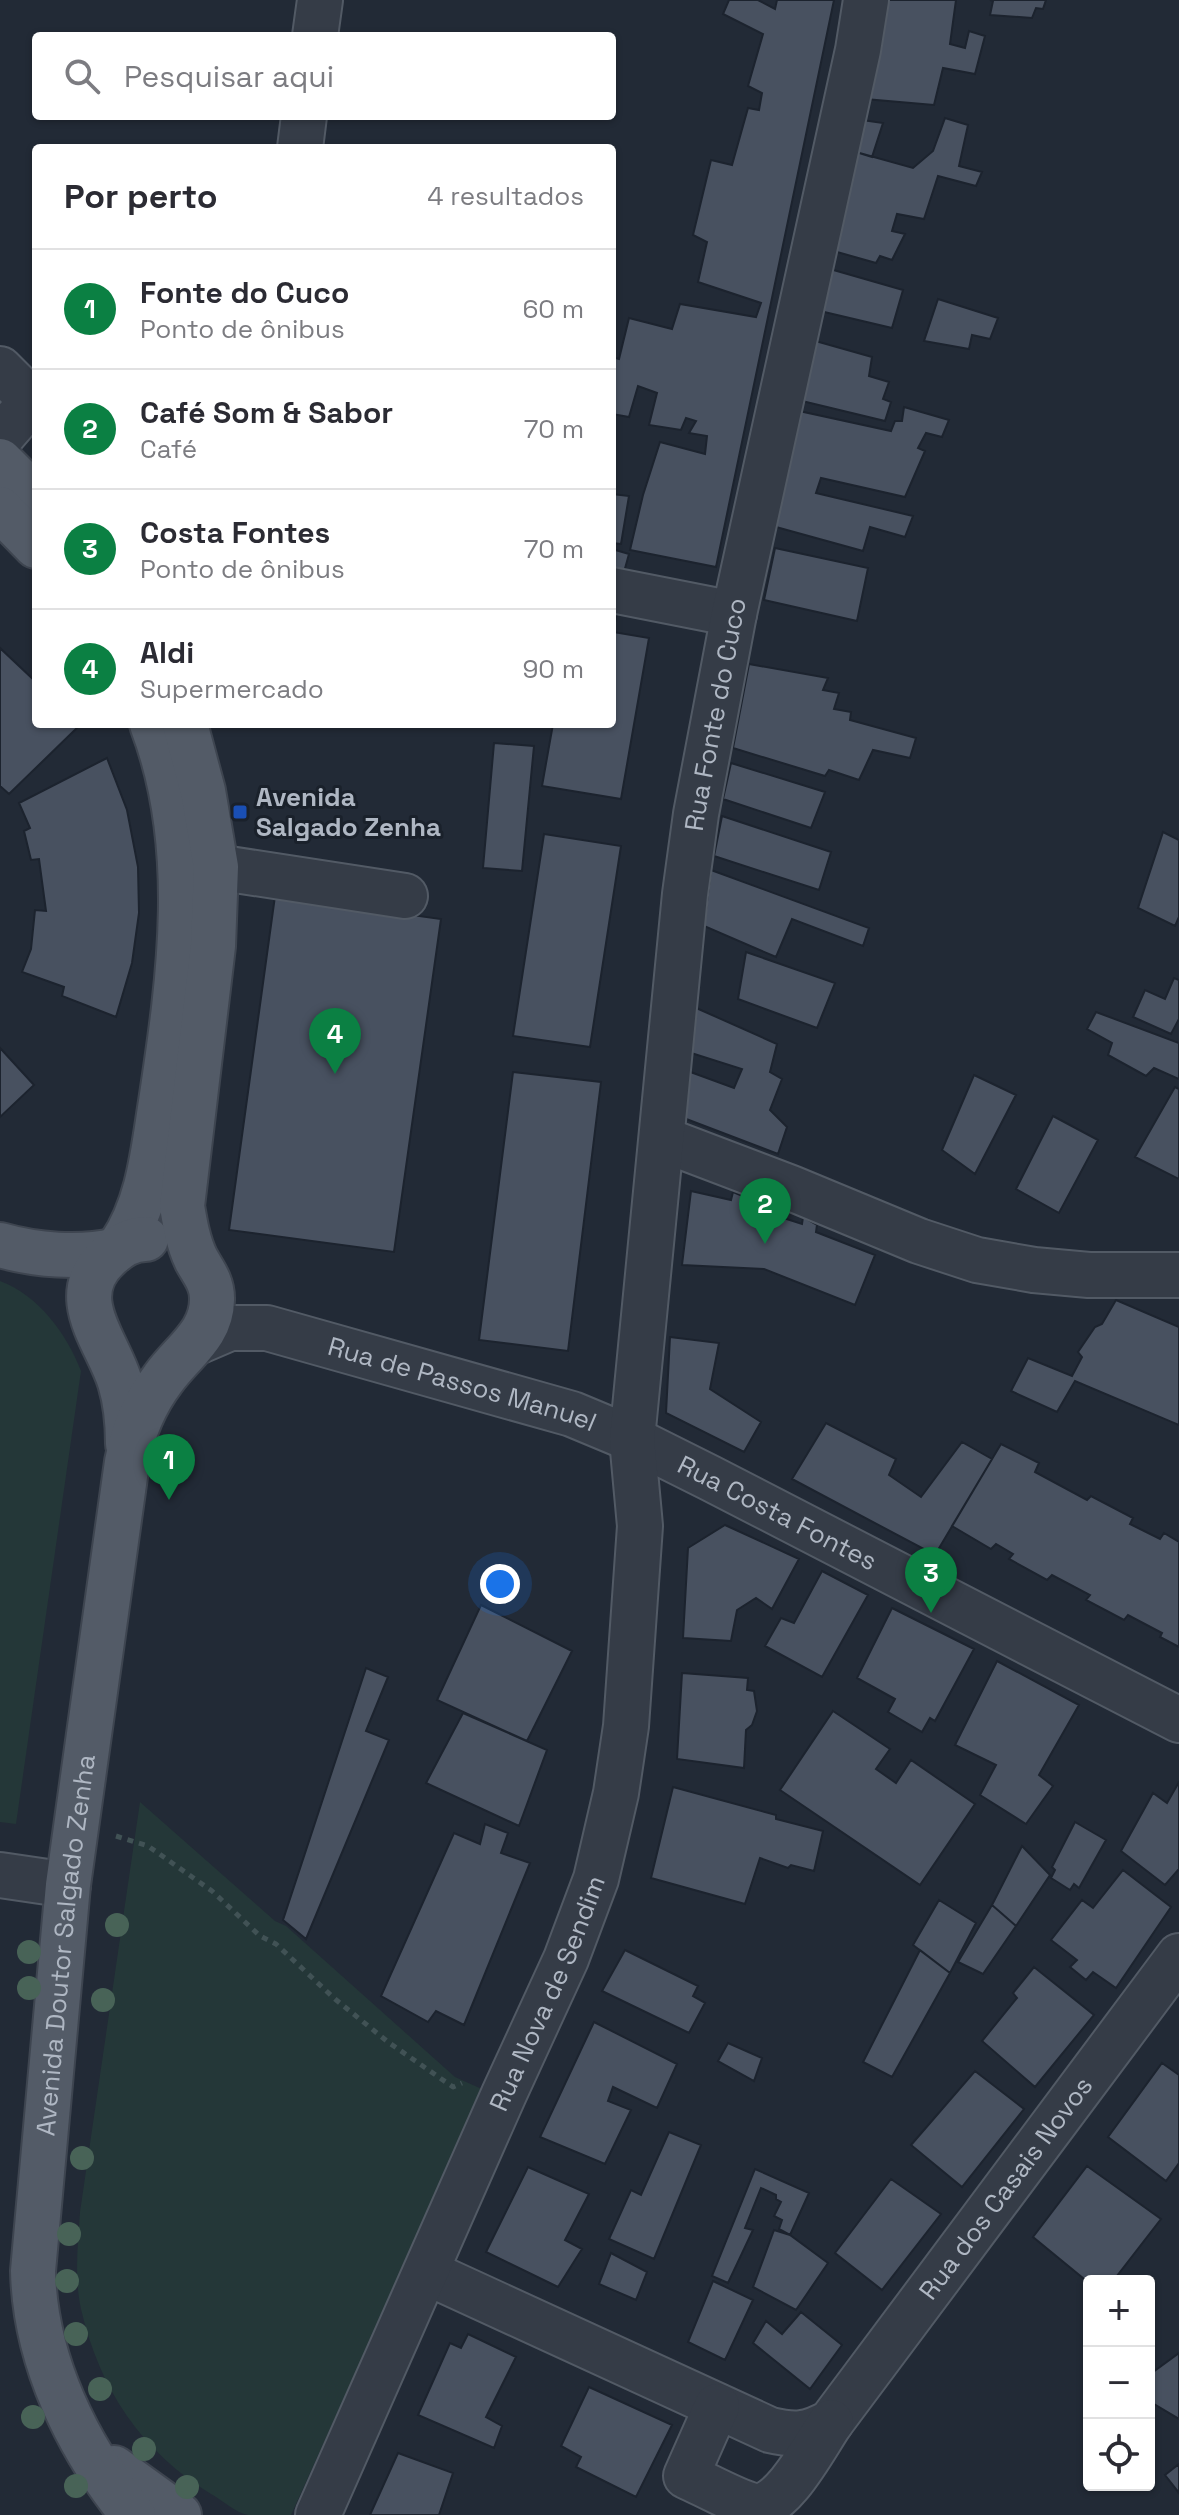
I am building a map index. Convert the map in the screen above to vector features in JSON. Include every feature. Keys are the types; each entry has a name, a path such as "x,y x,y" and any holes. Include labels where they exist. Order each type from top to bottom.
{"main road":[{"path":"0,461 32,493"},
{"path":"0,509 32,542"},
{"name":"Avenida Doutor Salgado Zenha","path":"133,2515 73,2422 55,2380 36,2316 33,2271 68,1885 127,1462 137,1425 148,1402 163,1378 203,1334 211,1316 212,1295 187,1236 182,1206 185,1050 180,944 182,875 173,803 161,746 154,728"},
{"name":"Avenida Doutor Salgado Zenha","path":"127,1462 125,1406 112,1360 95,1326 89,1297 93,1277 104,1260 118,1248 138,1215 213,946 216,867 203,791 186,728"},
{"path":"3,1246 92,1255 140,1239 161,1239 180,1246 202,1267"},
{"path":"3,1246 28,1257 47,1273 113,1350 131,1360 151,1363 171,1359 192,1346"},
{"name":"Avenida Doutor Salgado Zenha","path":"73,2422 112,2467 179,2515"}],"street":[{"path":"316,32 320,0"},
{"name":"Rua Fonte do Cuco","path":"632,1439 689,867 734,614 866,0"},
{"path":"300,144 304,120"},
{"path":"0,369 32,401 0,438"},
{"path":"616,591 734,614"},
{"path":"216,867 405,896"},
{"path":"662,1139 919,1241 977,1260 1089,1275 1179,1275"},
{"name":"Rua de Passos Manuel","path":"202,1267 223,1297 243,1312 289,1334"},
{"name":"Rua de Passos Manuel","path":"192,1346 230,1328 257,1327 572,1414 632,1439"},
{"name":"Rua Costa Fontes","path":"632,1439 1179,1720"},
{"name":"Rua Nova de Sendim","path":"318,2515 566,1959 591,1893 616,1793 626,1726 640,1526 632,1439"},
{"path":"0,1875 68,1885"},
{"name":"Rua dos Casais Novos","path":"717,2406 686,2476 756,2507 772,2502 784,2492 831,2422 1179,1956"},
{"path":"426,2272 770,2430 791,2435 812,2432 831,2422"}],"path":[{"path":"76,1823 148,1846 212,1891 260,1936 276,1944 335,1999 388,2042 453,2087 470,2080 504,2094"}],"shaded area":[{"path":"0,1281 27,1296 50,1317 68,1343 81,1371 16,1824 0,1822"},
{"path":"140,1802 275,1921 286,1926 455,2077 484,2090 291,2515 248,2515 239,2512 186,2477 164,2458 144,2438 112,2392 99,2366 81,2309 77,2273 80,2212"}],"building":[{"path":"729,0 758,0 775,9 777,0 834,0 716,567 630,550 660,442 705,454 707,436 689,433 696,421 686,418 681,430 649,425 657,393 638,386 629,417 616,415 616,358 619,359 629,318 672,329 680,304 756,317 761,303 698,282 707,242 693,235 711,160 732,165 748,108 759,110 762,93 748,86 763,34 723,14"},
{"path":"879,0 956,0 950,44 965,48 969,31 985,36 975,74 943,68 934,105 865,99"},
{"path":"990,0 1046,0 1043,9 1036,8 1032,18 990,15 993,1"},
{"path":"945,118 968,125 959,166 982,172 976,186 938,176 924,219 897,214 892,231 905,234 892,260 880,256 876,263 830,250 856,152 913,168 933,151"},
{"path":"862,120 883,123 872,157 856,152"},
{"path":"830,269 903,290 892,328 820,311"},
{"path":"938,299 998,318 990,339 972,335 969,349 924,341"},
{"path":"812,340 872,357 869,376 889,382 883,399 891,402 885,421 802,401"},
{"path":"904,407 949,420 942,437 926,433 918,448 925,451 905,497 821,478 816,493 913,516 905,537 870,527 863,551 776,527 799,411 891,431 895,421 902,421"},
{"path":"616,494 629,496 621,544 616,543"},
{"path":"775,548 868,568 857,621 764,600"},
{"path":"616,550 629,554 621,583 616,582"},
{"path":"616,632 649,638 621,799 542,786 552,728 616,728"},
{"path":"0,648 32,678 32,728 77,728 9,794 0,786"},
{"path":"749,664 828,678 823,690 839,693 834,709 851,712 850,720 916,738 910,758 873,750 859,780 829,770 825,776 733,748"},
{"path":"494,743 534,746 522,871 483,868"},
{"path":"107,758 127,810 138,867 139,913 132,963 116,1017 62,996 64,987 22,972 31,949 35,910 46,911 39,859 31,860 24,831 30,828 19,803"},
{"path":"731,763 825,792 811,828 723,799"},
{"path":"722,816 831,852 819,890 714,856"},
{"path":"1163,832 1179,840 1179,917 1175,926 1138,908"},
{"path":"544,834 621,846 590,1047 513,1036"},
{"path":"711,870 869,928 863,946 792,919 776,957 704,926"},
{"path":"275,896 441,919 394,1252 229,1230"},
{"path":"746,952 835,983 817,1028 738,999"},
{"path":"1174,978 1179,980 1179,1019 1171,1034 1133,1017 1145,990 1165,999"},
{"path":"694,1007 777,1044 770,1072 782,1079 770,1110 787,1127 778,1154 681,1117 685,1070 734,1088 742,1069 688,1052"},
{"path":"1096,1012 1179,1043 1179,1079 1154,1068 1146,1076 1108,1055 1112,1043 1087,1029"},
{"path":"0,1048 34,1085 0,1117"},
{"path":"513,1072 601,1082 568,1351 479,1340"},
{"path":"974,1075 1016,1095 975,1174 942,1150"},
{"path":"1175,1087 1179,1089 1179,1179 1135,1157"},
{"path":"1053,1116 1098,1140 1059,1213 1016,1189"},
{"path":"691,1191 731,1200 733,1192 750,1199 749,1207 802,1224 803,1217 817,1225 816,1232 875,1255 855,1305 764,1269 682,1265"},
{"path":"1116,1300 1179,1327 1179,1425 1075,1381 1057,1412 1011,1391 1028,1358 1072,1376 1082,1357 1078,1352 1095,1327 1102,1324"},
{"path":"670,1337 719,1343 710,1389 761,1422 744,1452 666,1413"},
{"path":"826,1423 896,1459 889,1475 921,1497 962,1442 992,1459 935,1555 792,1479"},
{"path":"1001,1444 1039,1463 1035,1472 1087,1500 1091,1496 1133,1518 1130,1524 1160,1539 1164,1533 1179,1542 1179,1647 1160,1637 1162,1633 1128,1615 1124,1620 1086,1600 1090,1595 1052,1575 1047,1580 1009,1559 1013,1554 996,1544 991,1549 952,1526"},
{"path":"725,1525 799,1559 772,1609 756,1598 737,1610 731,1641 683,1638 688,1548"},
{"path":"822,1571 868,1595 822,1677 765,1646 781,1618 794,1623"},
{"path":"481,1605 572,1651 527,1741 437,1700"},
{"path":"892,1608 974,1649 935,1721 930,1718 922,1732 888,1712 895,1699 857,1678"},
{"path":"997,1661 1079,1705 1039,1775 1053,1786 1026,1824 980,1795 996,1765 955,1745"},
{"path":"366,1668 388,1677 366,1731 389,1740 306,1939 283,1920"},
{"path":"682,1673 748,1678 747,1690 754,1691 757,1711 752,1725 746,1730 744,1768 677,1759"},
{"path":"833,1711 890,1749 876,1769 896,1783 911,1760 975,1804 920,1885 780,1790"},
{"path":"463,1713 547,1750 519,1826 426,1783"},
{"path":"1179,1782 1179,1869 1165,1885 1121,1851 1153,1793 1167,1803"},
{"path":"673,1787 823,1831 814,1871 791,1865 788,1868 760,1858 745,1904 651,1878"},
{"path":"1075,1822 1106,1840 1079,1888 1074,1884 1070,1890 1051,1878 1055,1870 1052,1867"},
{"path":"485,1824 508,1833 501,1853 530,1863 464,2025 436,2011 428,2022 381,1996 454,1833 480,1844"},
{"path":"1022,1846 1050,1875 1016,1926 992,1905"},
{"path":"1123,1870 1171,1907 1116,1988 1093,1972 1086,1980 1070,1967 1077,1960 1051,1940 1082,1900 1093,1908"},
{"path":"939,1900 976,1923 950,1973 913,1945"},
{"path":"992,1905 1016,1926 983,1974 958,1962"},
{"path":"625,1950 698,1986 693,1996 705,2003 689,2033 602,1991"},
{"path":"920,1950 950,1973 892,2077 863,2062"},
{"path":"1034,1967 1094,2015 1035,2087 982,2041 1017,1998 1013,1993"},
{"path":"594,2022 677,2064 657,2108 613,2087 608,2101 631,2110 605,2164 540,2137"},
{"path":"728,2043 762,2058 754,2081 718,2061"},
{"path":"1162,2063 1179,2075 1179,2163 1166,2181 1108,2137"},
{"path":"975,2071 1024,2109 962,2187 911,2145"},
{"path":"669,2132 701,2145 654,2259 609,2239 631,2190 641,2195"},
{"path":"1087,2166 1161,2219 1118,2275 1083,2275 1083,2278 1033,2237"},
{"path":"528,2167 589,2194 565,2240 582,2249 558,2287 486,2252"},
{"path":"755,2169 809,2193 790,2235 779,2229 782,2220 774,2216 781,2202 776,2195 761,2188 745,2228 753,2230 728,2283 712,2276"},
{"path":"891,2179 941,2214 882,2290 835,2253"},
{"path":"774,2230 790,2235 828,2263 796,2310 753,2287"},
{"path":"611,2253 647,2272 636,2300 599,2284"},
{"path":"713,2281 753,2300 725,2360 688,2342"},
{"path":"801,2312 842,2345 810,2389 753,2343 766,2321 782,2334"},
{"path":"468,2334 516,2357 486,2417 502,2426 494,2448 418,2415 450,2343 461,2348"},
{"path":"1179,2353 1179,2419 1155,2405 1155,2371"},
{"path":"589,2387 672,2425 636,2497 576,2467 581,2457 561,2446"},
{"path":"398,2453 453,2473 439,2515 370,2515"},
{"path":"1179,2464 1179,2493 1165,2475"}],"place":[{"name":"Avenida Salgado Zenha","path":"240,812"},
{"name":"Aldi","path":"335,1074"},
{"name":"Café Som & Sabor","path":"765,1244"},
{"name":"Fonte do Cuco","path":"169,1500"},
{"name":"Costa Fontes","path":"931,1613"}]}
